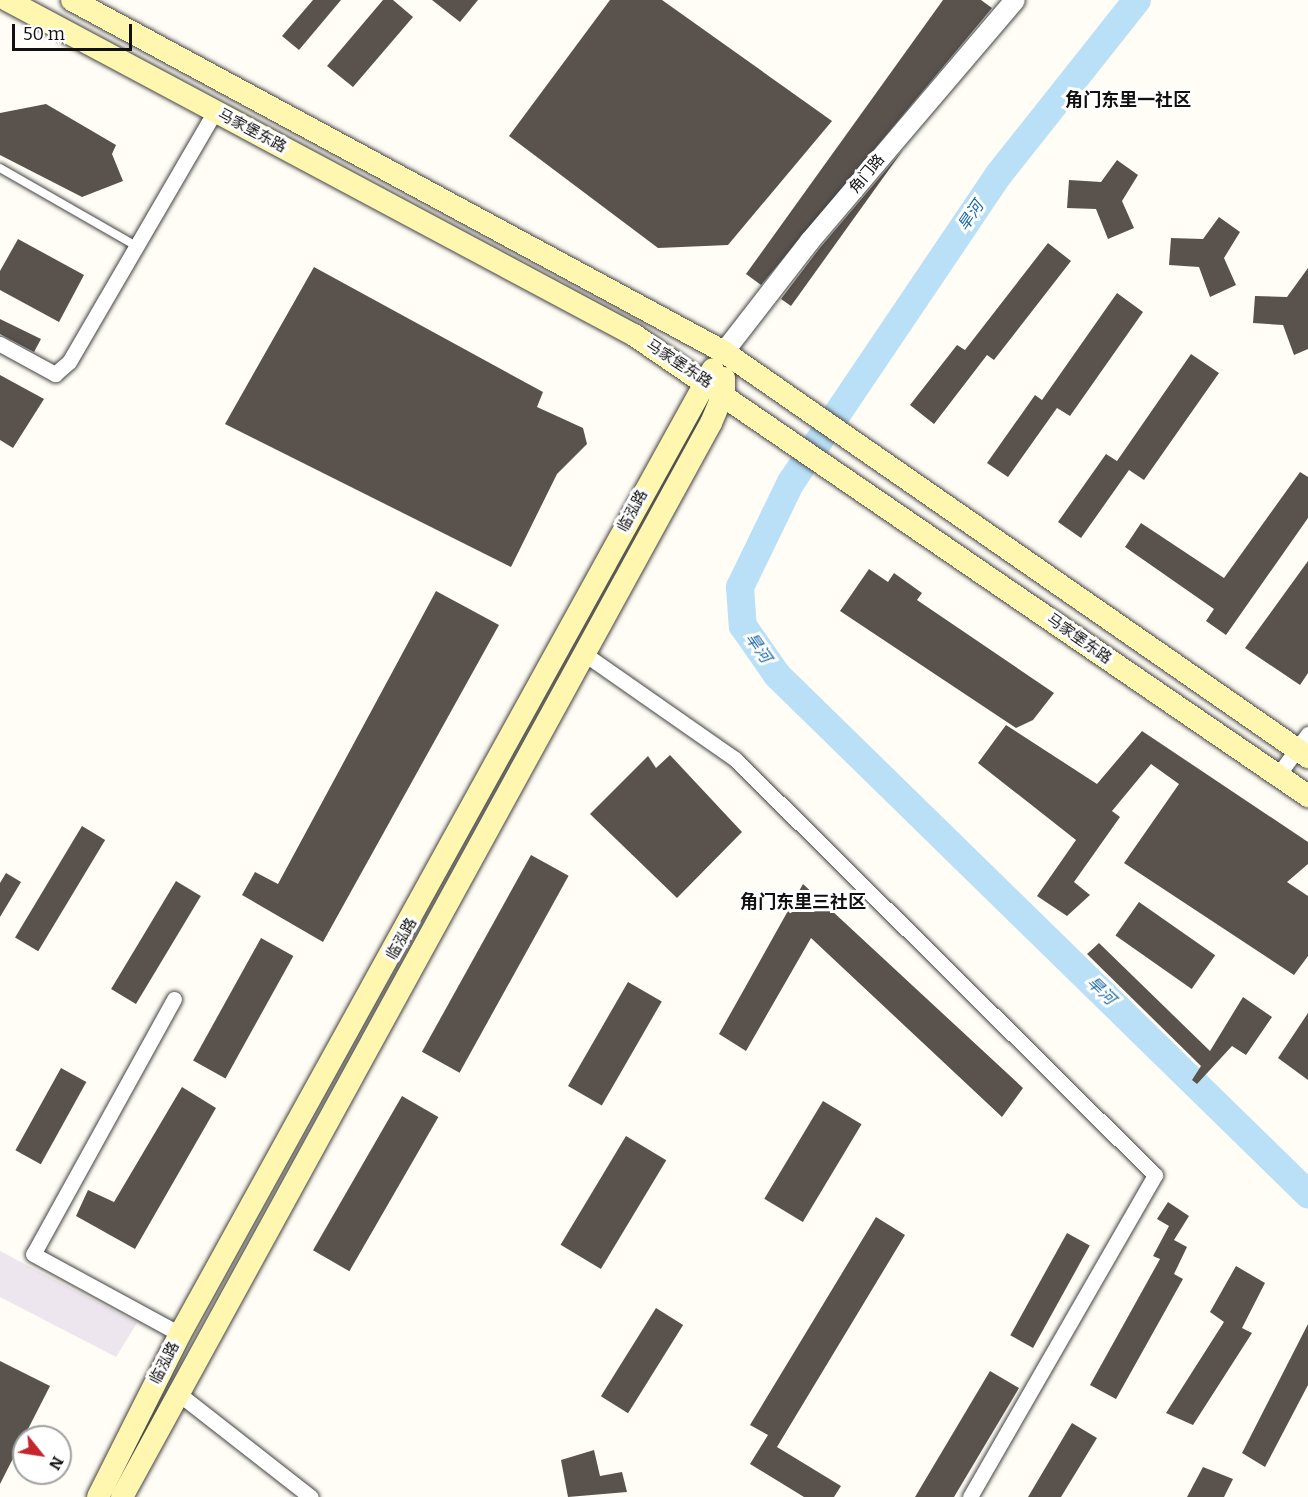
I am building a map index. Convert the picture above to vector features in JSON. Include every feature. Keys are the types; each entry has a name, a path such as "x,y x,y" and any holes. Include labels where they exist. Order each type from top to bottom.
{"main road":[{"name":"马家堡东路","path":"8,0 634,335 715,387 1308,796"},
{"name":"马家堡东路","path":"72,0 724,352 1304,747"},
{"path":"715,387 724,352"},
{"name":"临泓路","path":"122,1497 583,652 715,387"},
{"name":"临泓路","path":"98,1497 180,1334 715,387"}],"street":[{"name":"角门路","path":"724,352 810,241 1015,0"},
{"path":"0,344 55,374 69,362 215,111"},
{"path":"583,652 735,759 1155,1175 970,1497"},
{"path":"1278,775 1304,747"},
{"path":"174,999 33,1254 180,1334"},
{"path":"179,1394 311,1497"}],"lane":[{"path":"0,168 136,246"}],"shaded area":[{"path":"0,1251 137,1323 116,1357 0,1297"}],"building":[{"path":"313,0 341,0 299,50 282,36"},
{"path":"383,0 393,0 413,17 353,87 327,66"},
{"path":"432,0 478,0 460,22"},
{"path":"610,0 662,0 832,121 728,245 658,248 509,136"},
{"path":"943,0 981,0 992,8 761,285 746,274"},
{"path":"46,104 116,145 112,154 123,181 82,197 0,155 0,113"},
{"path":"903,150 791,306 781,299 819,249"},
{"path":"1117,160 1138,175 1122,201 1134,228 1108,239 1096,209 1067,208 1069,180 1101,182"},
{"path":"1219,217 1240,232 1224,258 1236,285 1210,297 1199,267 1169,265 1171,238 1203,239"},
{"path":"18,239 84,275 59,322 0,290 0,271"},
{"path":"1048,243 1071,261 994,360 987,355 934,424 910,405 957,345 965,350"},
{"path":"314,267 543,392 537,407 583,428 587,444 557,474 511,567 225,424"},
{"path":"1308,268 1308,349 1294,355 1283,325 1253,323 1255,296 1287,297"},
{"path":"1117,293 1143,312 1070,416 1057,408 1008,477 987,463 1035,395 1042,400"},
{"path":"0,319 41,339 34,352 0,334"},
{"path":"1191,354 1219,373 1144,480 1129,470 1081,538 1058,522 1106,454 1117,461"},
{"path":"0,375 44,399 13,448 0,440"},
{"path":"1300,472 1308,477 1308,518 1226,635 1206,621 1214,609 1125,547 1141,523 1224,578"},
{"path":"1308,561 1308,673 1300,685 1245,648"},
{"path":"869,569 888,582 894,573 922,593 917,600 1054,693 1033,720 1016,728 840,611"},
{"path":"436,591 499,625 323,942 242,895 255,872 278,884"},
{"path":"1006,725 1097,784 1142,731 1308,842 1308,864 1287,882 1308,896 1308,956 1294,975 1124,863 1179,784 1151,764 1112,811 1120,817 1074,882 1090,895 1067,916 1037,896 1076,840 978,763"},
{"path":"670,755 742,832 677,898 590,814 648,756 656,768"},
{"path":"82,826 105,840 38,951 15,937"},
{"path":"531,855 569,876 460,1073 422,1052"},
{"path":"6,873 21,882 0,917 0,883"},
{"path":"176,881 201,896 136,1004 111,989"},
{"path":"803,884 1023,1088 1002,1117 811,938 746,1051 719,1034"},
{"path":"1139,902 1215,955 1192,989 1115,936"},
{"path":"261,938 293,956 225,1078 193,1060"},
{"path":"1099,943 1210,1051 1243,997 1272,1017 1246,1055 1232,1046 1197,1084 1192,1080 1201,1066 1087,954"},
{"path":"628,982 662,1002 602,1105 568,1086"},
{"path":"1308,1013 1308,1080 1278,1058"},
{"path":"61,1068 86,1082 41,1164 15,1150"},
{"path":"182,1087 216,1108 135,1249 76,1216 88,1190 114,1202"},
{"path":"402,1096 438,1117 349,1271 313,1250"},
{"path":"823,1101 862,1124 803,1222 764,1199"},
{"path":"626,1136 666,1160 601,1269 561,1245"},
{"path":"1168,1202 1189,1216 1174,1240 1187,1247 1174,1274 1183,1279 1116,1399 1090,1385 1160,1259 1153,1256 1169,1226 1157,1219"},
{"path":"876,1217 905,1235 777,1447 841,1486 834,1497 804,1497 750,1464 768,1435 750,1425"},
{"path":"1067,1233 1090,1246 1033,1348 1010,1335"},
{"path":"1236,1266 1265,1283 1242,1328 1252,1333 1193,1425 1166,1413 1224,1322 1210,1312"},
{"path":"656,1308 683,1325 628,1413 601,1396"},
{"path":"1308,1324 1308,1385 1265,1467 1242,1453"},
{"path":"0,1361 50,1386 30,1425 12,1425 12,1460 0,1484"},
{"path":"990,1371 1019,1388 954,1497 915,1497"},
{"path":"1072,1423 1097,1438 1061,1497 1028,1497"},
{"path":"594,1450 600,1476 622,1472 627,1492 568,1497 561,1460"},
{"path":"1203,1467 1233,1479 1224,1497 1187,1497"}],"waterway":[{"name":"旱河","path":"1137,0 999,174 791,482 740,587 743,626 777,675 1308,1194"}],"district":[{"name":"角门东里一社区","path":"1128,100"},
{"name":"角门东里三社区","path":"803,902"}]}
